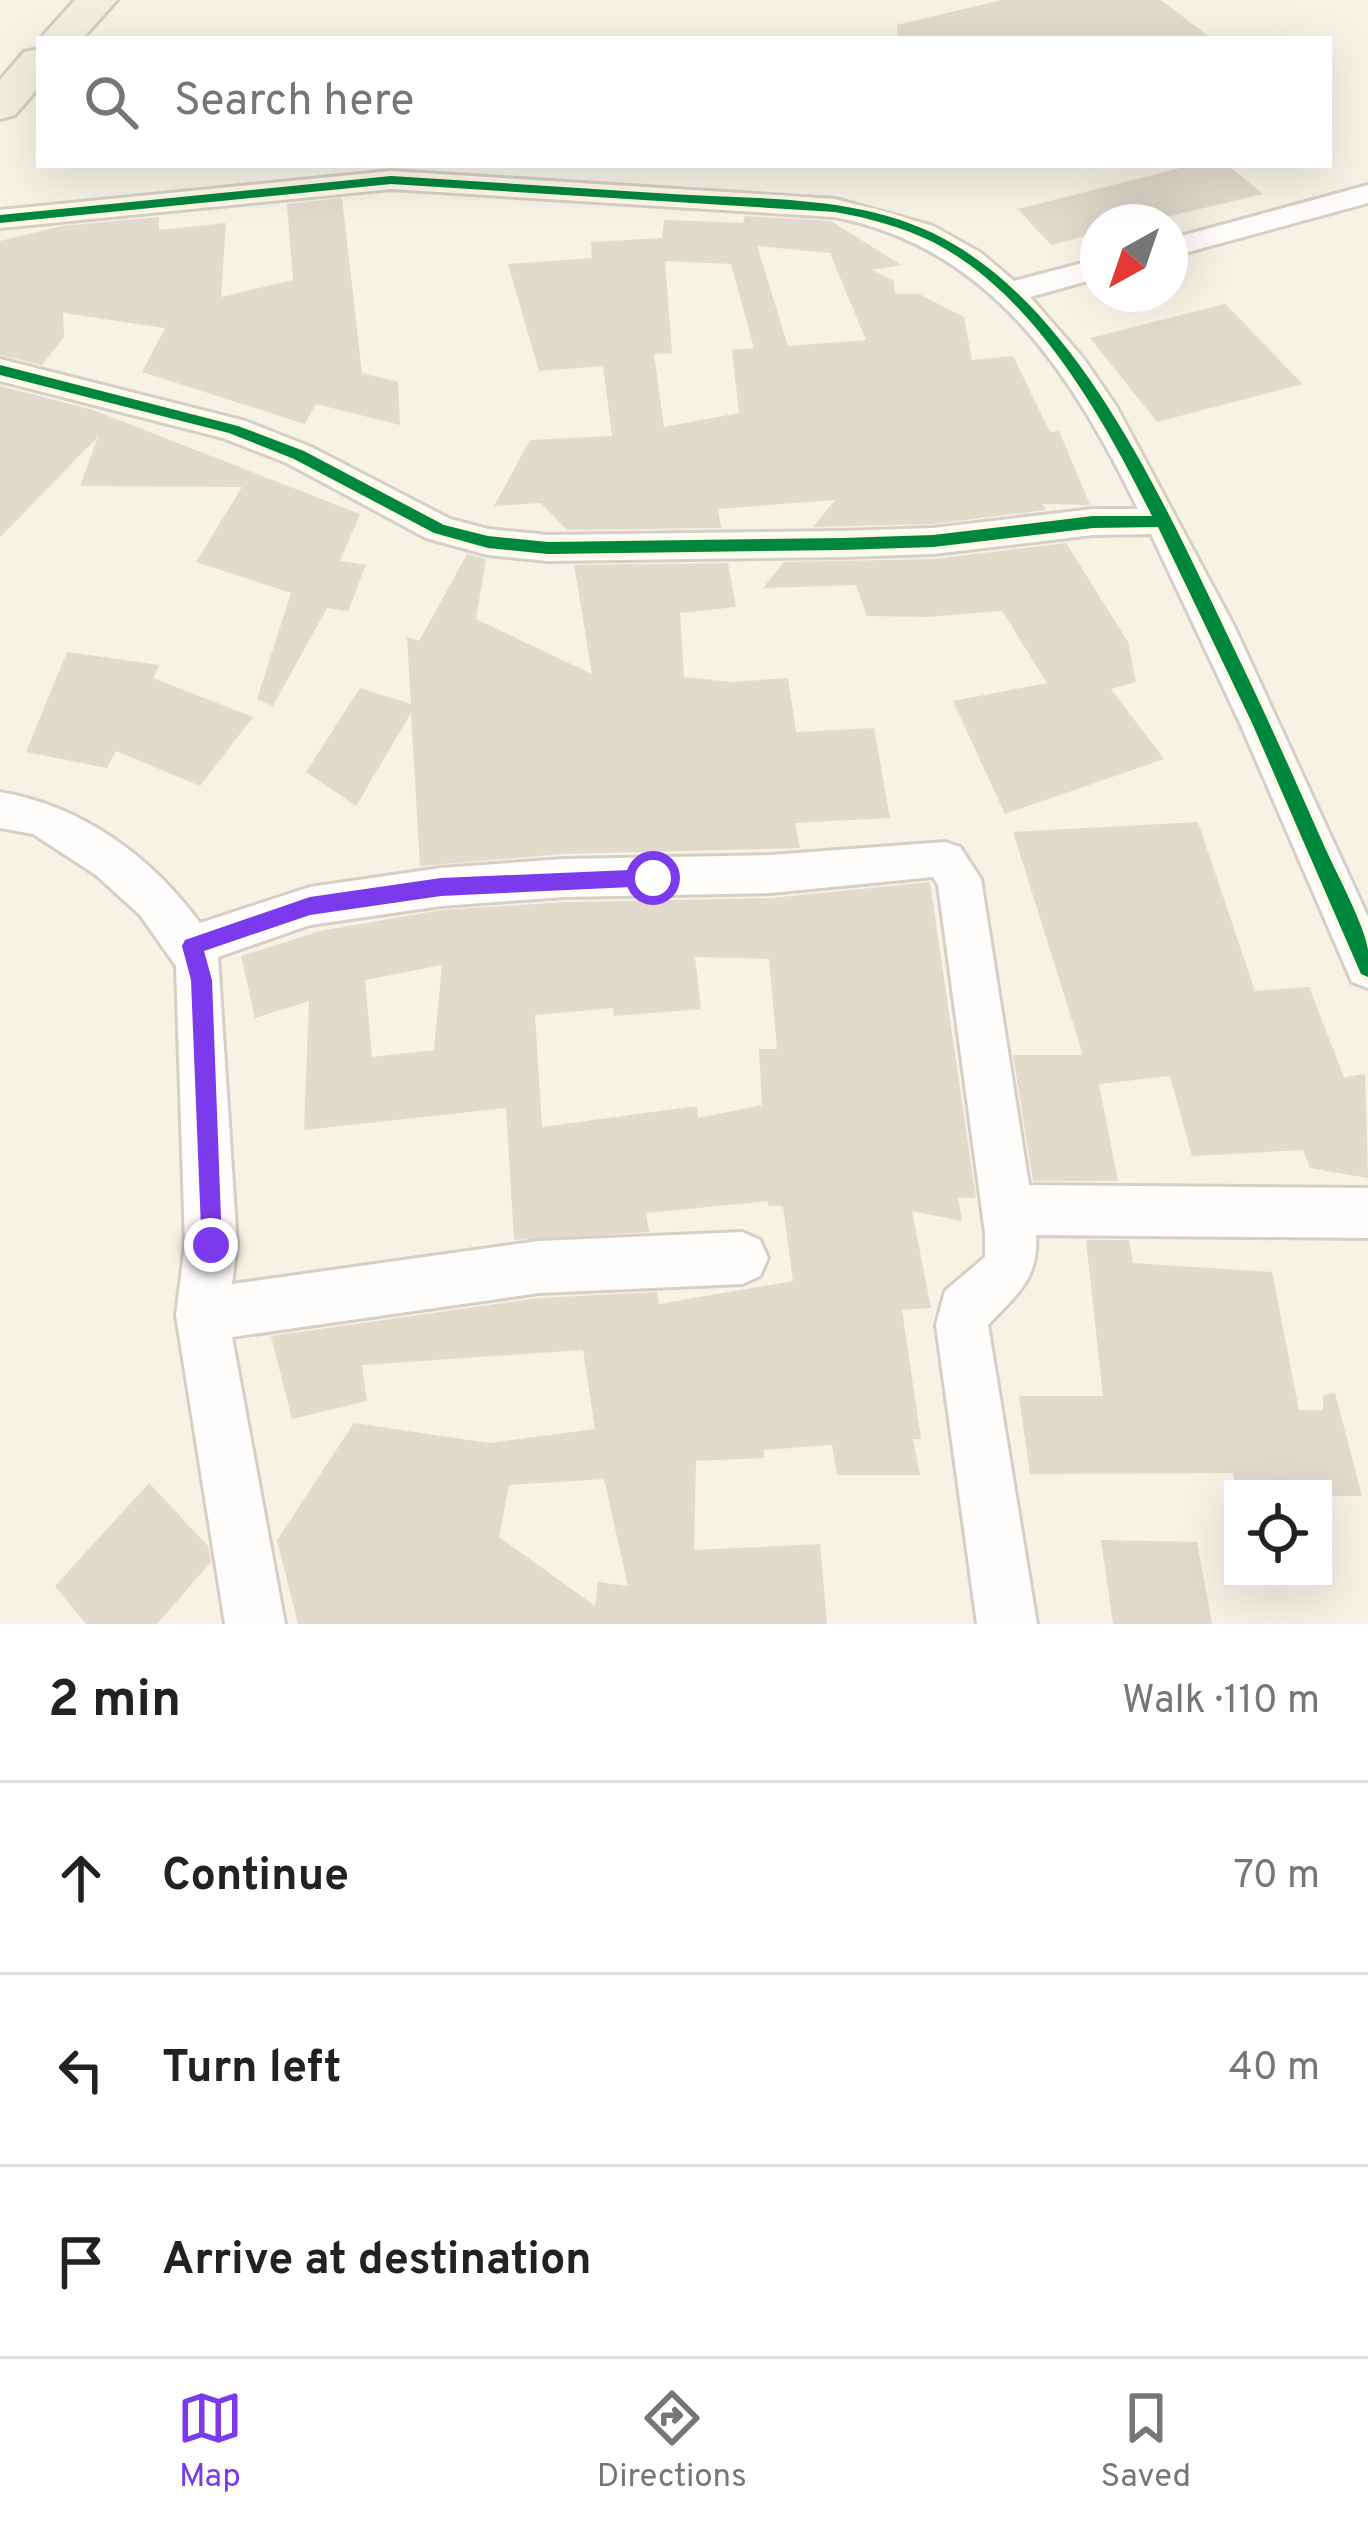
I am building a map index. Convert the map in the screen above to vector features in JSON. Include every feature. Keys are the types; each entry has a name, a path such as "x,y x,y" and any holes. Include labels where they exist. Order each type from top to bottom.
{"main road":[{"path":"63,36 97,0"}],"street":[{"path":"0,219 391,180 836,208 880,216 928,234 969,260 1055,339 1097,402 1163,521 1279,756 1368,968"},
{"path":"1188,243 1368,194"},
{"path":"1008,293 1080,273"},
{"path":"0,370 233,429 299,454 439,529 488,542 548,548 933,541 1093,522 1163,521"},
{"path":"0,810 45,819 113,861 192,946 201,980 211,1245 202,1315 254,1624"},
{"path":"192,946 310,906 441,887 564,878 771,874 945,860 959,879 1013,1255 1009,1273 964,1310 962,1325 1007,1624"},
{"path":"1008,1210 1368,1213"},
{"path":"202,1315 573,1263 742,1258"}],"building":[{"path":"1002,0 1161,0 1208,36 898,36 897,25"},
{"path":"1180,168 1232,168 1263,194 1188,212 1188,204 1080,204 1080,238 1051,245 1018,209"},
{"path":"342,198 362,373 398,382 400,425 316,404 305,424 142,372 165,328 63,313 64,337 42,365 0,355 0,241 62,226 159,217 159,230 226,223 221,297 293,280 287,204"},
{"path":"745,216 831,221 901,265 872,270 894,281 895,294 919,294 964,317 972,360 1013,356 1050,432 1059,431 1090,505 1042,504 1046,510 933,524 813,527 835,500 718,509 721,528 567,530 541,503 494,506 530,440 612,436 603,366 539,371 508,264 592,258 591,242 662,238 664,220 743,223","holes":["757,246 830,253 866,340 788,346","665,261 731,264 754,348 732,350 739,413 664,427 654,354 672,353"]},
{"path":"1225,304 1303,384 1157,422 1090,338"},
{"path":"0,386 93,410 360,514 340,561 366,565 348,611 327,608 273,706 257,699 291,593 196,562 242,487 80,486 98,437 0,537"},
{"path":"1066,543 1128,642 1136,682 1111,689 1164,759 1005,814 953,701 1047,683 1002,611 867,616 856,585 763,588 784,562 933,559"},
{"path":"467,554 486,559 476,619 592,674 574,565 728,563 736,607 680,613 684,677 732,682 788,678 796,732 874,728 890,818 795,823 800,848 564,854 420,866 411,713 356,806 306,772 360,688 411,704 407,637 419,641"},
{"path":"67,652 160,665 153,678 253,717 200,786 116,751 107,768 26,752"},
{"path":"1198,822 1255,991 1309,987 1344,1077 1365,1074 1368,1178 1310,1168 1303,1150 1192,1156 1170,1076 1099,1084 1118,1181 1033,1181 1013,1055 1083,1055 1013,832"},
{"path":"930,882 976,1198 958,1198 962,1221 912,1211 931,1308 902,1310 921,1439 913,1439 920,1475 837,1475 832,1445 764,1450 764,1458 696,1461 694,1550 820,1544 827,1624 298,1624 277,1540 354,1423 489,1443 595,1429 583,1350 362,1365 367,1401 292,1419 271,1336 539,1298 657,1292 659,1304 793,1281 783,1206 768,1206 768,1201 646,1213 649,1232 514,1240 506,1108 304,1130 309,1001 255,1018 241,956 320,931 441,910 771,898","holes":["695,957 769,959 777,1049 759,1049 762,1105 698,1118 697,1106 542,1127 535,1015 613,1008 614,1016 701,1009","442,965 434,1050 372,1057 365,980","604,1479 628,1586 598,1582 595,1606 499,1537 509,1485"]},
{"path":"1086,1240 1129,1240 1133,1263 1272,1272 1299,1410 1323,1410 1323,1395 1335,1393 1362,1496 1332,1496 1332,1480 1234,1480 1233,1473 1030,1474 1019,1396 1103,1396"},
{"path":"149,1483 208,1546 211,1562 157,1624 86,1624 55,1586"},
{"path":"1101,1540 1197,1542 1212,1624 1113,1624"}],"cycle path":[{"path":"0,219 391,180 835,208 889,220 939,240 1008,292 1041,327 1124,448 1238,675 1368,968"},
{"path":"0,370 233,429 299,455 439,529 488,542 548,548 842,544 933,541 1093,522 1163,521"}],"route":[{"path":"211,1245 201,980 192,946 310,906 441,887 564,878 653,878"}]}
